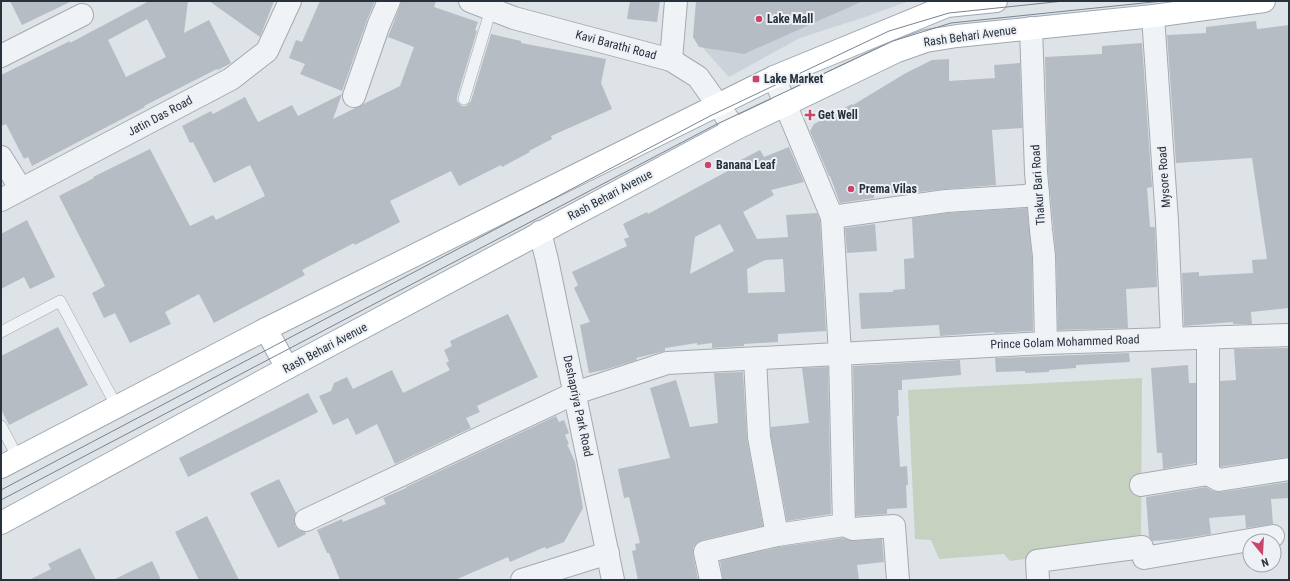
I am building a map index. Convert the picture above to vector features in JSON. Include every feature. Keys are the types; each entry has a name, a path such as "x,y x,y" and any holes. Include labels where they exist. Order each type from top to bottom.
{"main road":[{"path":"10,463 266,329 774,77 946,4 996,1"},
{"name":"Rash Behari Avenue","path":"1,523 540,232 735,129 786,106 895,52 926,41 957,36 1153,16 1264,1"},
{"path":"266,329 287,368"}],"street":[{"name":"Jatin Das Road","path":"1,200 232,79 267,51 290,1"},
{"path":"354,96 379,24 389,1"},
{"name":"Kavi Barathi Road","path":"470,1 514,18 671,60 698,77 735,129"},
{"path":"671,60 676,1"},
{"path":"1,56 82,15"},
{"name":"Mysore Road","path":"1153,16 1167,221 1172,338"},
{"name":"Thakur Bari Road","path":"1031,28 1040,230 1044,256 1046,343"},
{"path":"774,77 832,217 840,354 844,525"},
{"path":"1,157 21,189"},
{"path":"832,217 946,201 1025,196 1038,193"},
{"name":"Deshapriya Park Road","path":"540,232 575,393 613,580"},
{"name":"Prince Golam Mohammed Road","path":"755,359 1046,343 1289,335"},
{"path":"1208,338 1208,474"},
{"path":"306,520 575,393 667,364 755,359 759,437 777,535"},
{"path":"1141,485 1208,474 1219,480 1289,469"},
{"path":"711,580 705,552 777,535 844,525 853,529 894,526 898,580"},
{"path":"1038,580 1036,561 1142,548 1144,558 1242,541"},
{"path":"522,580 608,552"}],"lane":[{"path":"464,99 491,9"},
{"path":"1,332 60,301 117,406"},
{"path":"1,426 10,463"}],"shaded area":[{"name":"Lake Market","path":"700,1 909,1 800,38 729,77 693,37"}],"green space":[{"path":"1142,378 1141,542 1010,561 1004,554 939,559 931,540 915,539 908,390"}],"building":[{"path":"10,1 72,1 22,25"},
{"path":"149,1 188,1 184,33 209,20 231,63 144,106 145,107 32,166 28,157 24,159 6,124 1,126 1,75 70,41 70,43","holes":["147,19 166,57 126,77 108,40"]},
{"path":"209,1 274,1 260,37"},
{"path":"320,1 375,1 342,91 300,74 305,64 289,58 296,40 302,42"},
{"path":"401,1 436,1 434,7 478,22 475,30 477,31 457,97 457,101 462,106 466,106 471,101 491,34 521,41 521,43 606,59 601,83 612,109 551,136 552,139 529,151 530,152 502,167 501,165 459,186 451,171 390,201 400,222 355,245 354,243 302,270 305,275 214,323 199,294 165,312 171,324 130,343 115,313 104,318 92,293 105,286 59,196 94,178 93,177 150,149 190,226 213,215 216,220 265,196 250,165 214,183 193,142 190,143 182,126 211,111 213,114 245,97 258,122 292,105 298,116 342,94 333,119 400,86 414,47 388,37"},
{"path":"630,1 660,1 657,22 627,19"},
{"name":"Lake Market","path":"696,1 863,1 744,54 699,47 693,37"},
{"path":"1256,21 1257,29 1289,25 1289,308 1251,312 1252,324 1233,324 1233,322 1184,326 1182,273 1199,272 1199,276 1253,273 1252,260 1267,259 1252,158 1176,163 1167,35 1206,33 1206,27"},
{"path":"1142,43 1152,187 1147,188 1150,227 1155,227 1157,287 1126,289 1128,328 1058,330 1056,256 1048,171 1045,57 1102,54 1102,46"},
{"path":"949,59 949,81 995,78 994,65 1020,63 1022,128 992,130 996,185 910,193 874,194 874,198 840,203 810,131 814,124 852,104 853,105 906,73 932,60"},
{"path":"789,147 804,182 771,190 774,195 743,212 757,239 788,237 786,215 817,213 820,220 826,331 778,334 778,342 744,344 744,346 712,348 712,343 697,345 697,343 665,348 665,351 636,358 637,360 589,373 580,325 590,322 574,288 578,285 572,272 627,246 624,239 629,237 623,224 647,212 648,214 737,166 735,163 760,150 764,157","holes":["720,224 734,251 690,274 695,237","783,259 785,292 748,293 747,269 765,260"]},
{"path":"1027,208 1032,257 1033,331 940,336 939,325 861,329 859,293 893,292 893,290 905,289 904,259 914,258 912,218 947,213"},
{"path":"27,220 55,277 30,289 24,277 1,289 1,234"},
{"path":"875,224 877,251 847,253 845,228"},
{"path":"508,314 538,377 477,406 480,412 466,418 471,428 395,464 377,424 356,435 348,418 333,425 319,396 331,391 334,383 347,377 353,389 392,370 403,393 450,370 446,363 449,361 444,350 452,346 450,341"},
{"path":"58,327 88,385 9,425 1,409 1,356"},
{"path":"1288,348 1289,457 1220,467 1220,381 1236,380 1234,349"},
{"path":"1129,353 1130,362 1076,365 1076,368 1049,370 1049,372 996,372 995,358"},
{"path":"960,360 961,375 902,380 902,390 898,390 899,416 897,416 900,467 907,466 907,508 887,509 887,514 856,516 853,366"},
{"path":"1188,365 1189,383 1196,383 1196,463 1163,469 1162,453 1157,453 1151,368"},
{"path":"828,367 831,514 787,521 771,436 771,427 809,423 802,368"},
{"path":"743,372 747,439 763,526 702,540 697,543 693,548 693,554 698,580 638,580 632,551 636,550 635,544 640,543 629,497 624,498 618,469 670,458 650,388 676,380 690,427 718,423 714,373"},
{"path":"308,393 318,412 188,477 179,458"},
{"path":"556,416 559,422 564,420 569,433 565,435 569,444 567,444 575,462 583,508 564,542 546,549 545,547 510,562 508,557 455,580 340,580 329,553 327,553 317,530 342,519 343,522 386,504 383,498"},
{"path":"279,479 296,513 294,519 295,526 306,534 278,548 250,493"},
{"path":"1289,482 1289,498 1271,499 1273,524 1246,528 1245,515 1209,518 1211,534 1180,539 1153,541 1149,537 1146,497 1206,487 1213,491 1221,492"},
{"path":"207,516 239,580 199,580 175,532"},
{"path":"842,538 854,541 882,539 884,562 857,565 859,580 723,580 720,561 779,547"},
{"path":"80,548 96,580 29,580 51,569 48,564"},
{"path":"152,561 161,580 113,580"}],"tram line":[{"path":"1,490 710,116 889,31 949,13 1064,1"},
{"path":"1,500 715,125 893,41 951,23 1163,1"}],"place":[{"name":"Lake Mall","path":"759,19"},
{"name":"Lake Market","path":"756,79"},
{"name":"Get Well","path":"810,115"},
{"name":"Banana Leaf","path":"708,165"},
{"name":"Prema Vilas","path":"851,189"}]}
